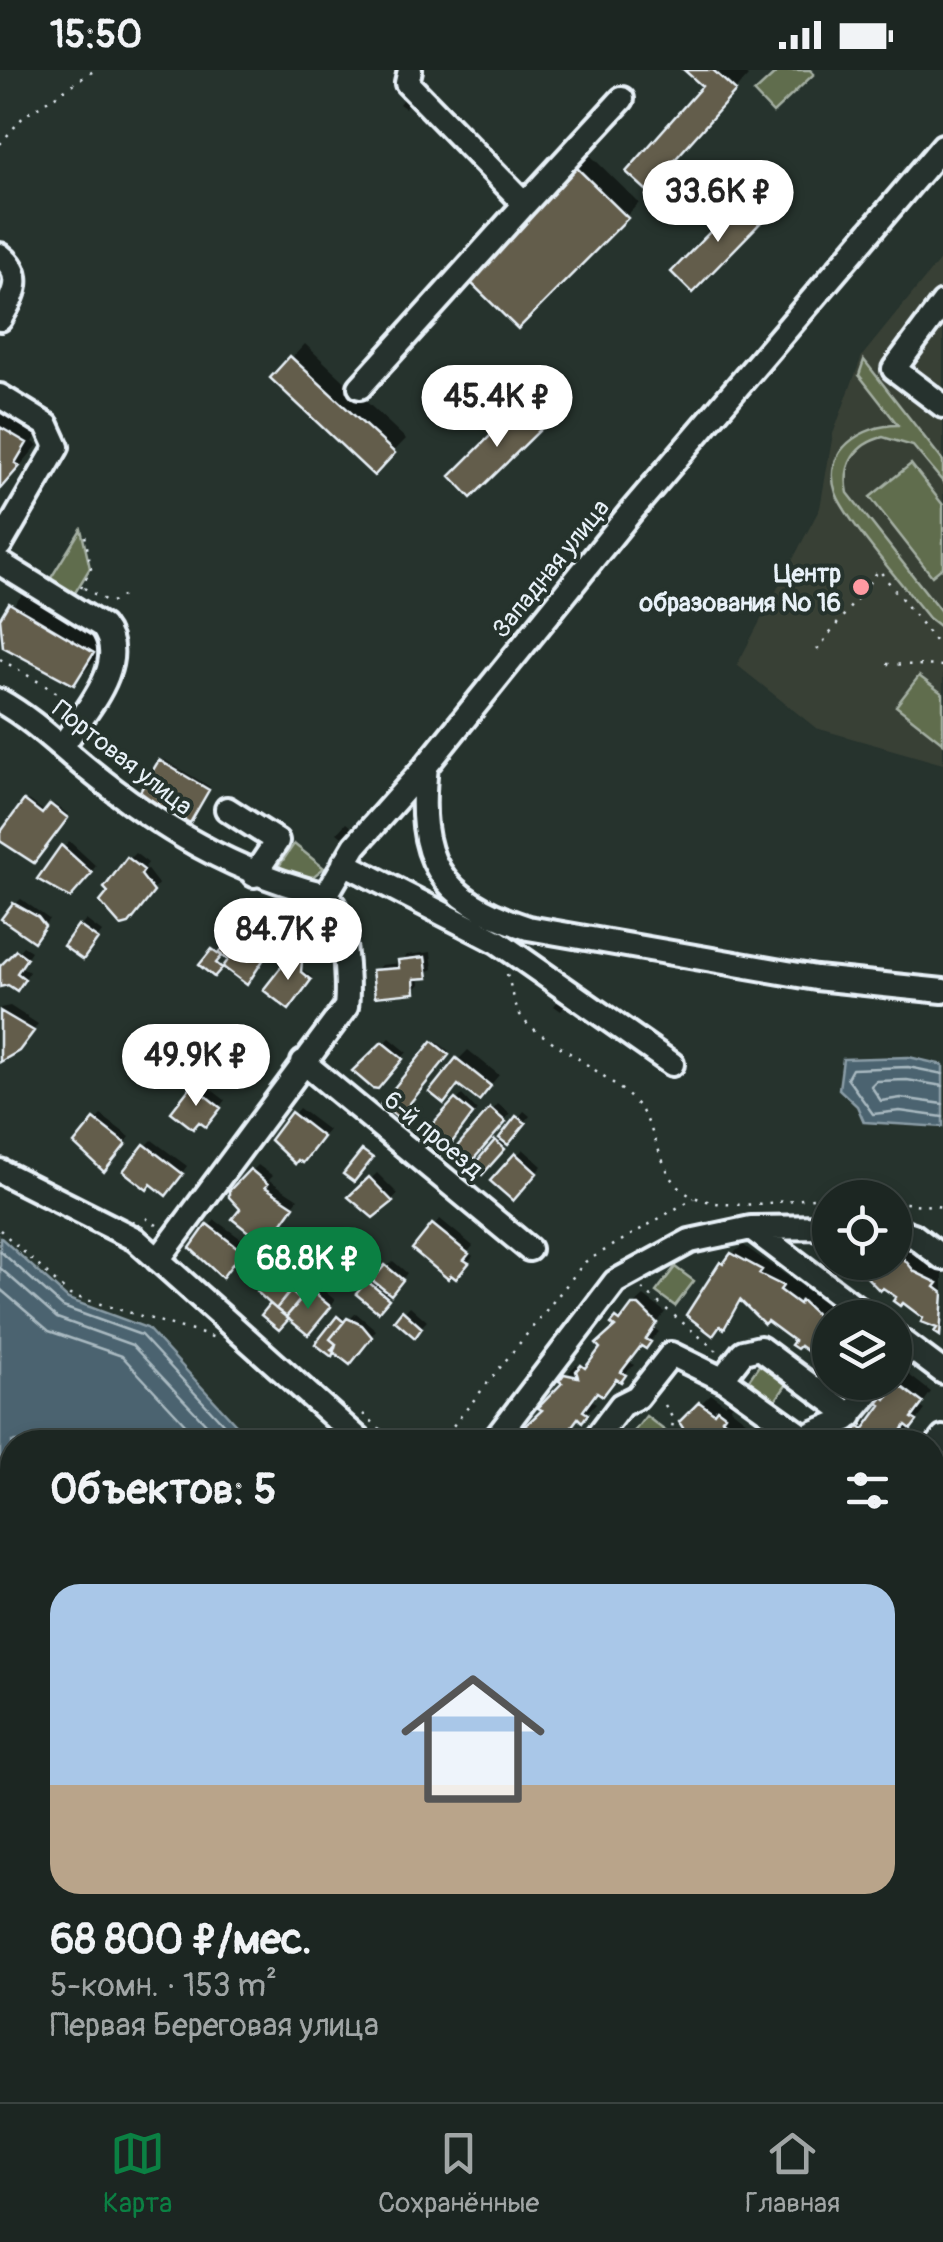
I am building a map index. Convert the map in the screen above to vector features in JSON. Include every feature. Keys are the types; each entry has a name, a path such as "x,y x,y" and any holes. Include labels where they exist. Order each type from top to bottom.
{"street":[{"path":"410,70 407,83 525,204"},
{"path":"360,387 622,100"},
{"name":"Западная улица","path":"326,895 344,863 630,512 943,146"},
{"path":"0,255 16,278 14,296 0,319"},
{"path":"943,303 894,369 943,406"},
{"path":"0,396 47,424 57,447 0,544"},
{"path":"0,564 76,597 102,626 114,652 111,668 62,747"},
{"name":"Портовая улица","path":"0,700 38,724 165,828 254,876 326,895"},
{"path":"426,766 423,831 430,859 441,878 458,894 500,920 816,978 943,991"},
{"path":"228,809 277,841 254,876"},
{"path":"344,863 498,942 672,1064"},
{"path":"158,1260 346,1007 348,991 338,910 326,895"},
{"name":"6-й проезд","path":"303,1062 529,1249"},
{"path":"0,1170 134,1239 349,1430"},
{"path":"503,1430 606,1291 625,1276 690,1240 751,1228 812,1227"},
{"path":"751,1228 846,1300"},
{"path":"912,1235 943,1258"},
{"path":"728,1372 747,1348 760,1348 851,1416"},
{"path":"602,1430 622,1405 639,1395 671,1354 728,1372 796,1430"},
{"path":"912,1354 943,1372"},
{"path":"826,1430 851,1416 864,1400"}],"path":[{"path":"0,144 24,116 95,70"},
{"path":"84,529 91,569 76,597 110,604 128,593"},
{"path":"817,650 879,570 943,651"},
{"path":"0,659 85,710"},
{"path":"887,664 943,666"},
{"path":"504,963 522,1019 637,1104 671,1175 684,1192 695,1198 745,1204 812,1200"},
{"path":"450,1430 585,1262 680,1202 695,1198"},
{"path":"912,1204 943,1207"},
{"path":"0,1230 70,1295 216,1338 220,1334"},
{"path":"625,1276 728,1372"},
{"path":"665,1405 673,1418 672,1430"}],"shaded area":[{"name":"Центр образования № 16","path":"943,256 943,764 816,728 737,665 820,508 833,434 862,356"}],"green space":[{"path":"779,70 810,70 814,74 773,113 754,93"},
{"path":"864,360 943,461 943,482 913,446 883,437 865,445 853,457 847,473 848,493 943,614 943,629 929,618 878,555 836,493 834,464 848,443 871,430 898,425 859,375"},
{"path":"911,464 943,505 943,567 932,576 870,497"},
{"path":"81,529 90,568 70,601 46,586"},
{"path":"919,676 943,694 943,743 896,706"},
{"path":"294,844 324,868 306,882 273,875"},
{"path":"675,1267 694,1281 675,1306 656,1292"},
{"path":"760,1364 787,1384 775,1401 748,1381"},
{"path":"646,1416 664,1430 635,1430"}],"water":[{"path":"909,1057 943,1065 943,1127 864,1122 857,1106 839,1089 843,1059"},
{"path":"0,1237 68,1299 147,1328 241,1430 0,1430"}],"building":[{"path":"684,70 713,70 736,91 647,191 626,172 702,86"},
{"path":"574,165 628,218 518,329 464,276"},
{"path":"745,196 766,217 692,293 671,272"},
{"path":"290,356 395,453 374,476 270,378"},
{"path":"523,403 545,425 471,498 450,476"},
{"path":"0,427 27,443 15,463 20,466 0,489"},
{"path":"9,603 94,653 74,685 3,647 0,618"},
{"path":"159,760 209,790 190,823 139,793"},
{"path":"24,800 42,814 50,804 68,818 34,863 0,841 0,833"},
{"path":"61,845 92,873 70,898 37,879"},
{"path":"127,857 144,870 141,875 154,892 129,924 121,926 100,902 108,892 104,888"},
{"path":"13,903 38,917 45,926 34,942 1,919"},
{"path":"275,915 298,921 282,943 264,930"},
{"path":"244,921 261,934 256,941 269,951 247,985 223,967 228,960 219,953"},
{"path":"78,925 98,939 83,960 63,946"},
{"path":"212,949 222,956 216,963 222,968 214,977 199,965"},
{"path":"16,950 27,958 17,973 25,979 17,991 8,985 0,987 0,966"},
{"path":"292,953 302,961 301,972 311,980 289,1010 263,990"},
{"path":"425,957 428,978 414,979 415,993 375,997 372,970 399,968 398,960"},
{"path":"0,1011 34,1031 19,1051 0,1062"},
{"path":"432,1041 449,1055 398,1118 381,1104"},
{"path":"382,1042 403,1059 378,1089 352,1071"},
{"path":"456,1058 491,1086 479,1101 458,1085 444,1104 429,1092"},
{"path":"192,1085 221,1108 206,1127 199,1122 193,1129 171,1112"},
{"path":"455,1099 473,1114 448,1148 427,1130"},
{"path":"490,1108 506,1122 471,1162 455,1149"},
{"path":"291,1112 323,1137 303,1163 298,1160 295,1164 270,1140"},
{"path":"516,1116 526,1123 508,1145 499,1138"},
{"path":"94,1119 126,1144 104,1172 74,1144"},
{"path":"495,1140 505,1149 482,1175 472,1167"},
{"path":"144,1144 183,1174 166,1196 151,1184 147,1190 123,1171"},
{"path":"362,1150 373,1158 354,1182 343,1174"},
{"path":"515,1153 537,1173 513,1201 490,1181"},
{"path":"250,1169 268,1184 265,1187 294,1206 277,1230 271,1225 256,1238 232,1219 240,1209 229,1197 229,1191"},
{"path":"369,1177 393,1202 373,1218 348,1197"},
{"path":"207,1224 242,1251 222,1278 190,1248"},
{"path":"432,1224 469,1254 464,1260 469,1263 456,1279 451,1275 448,1279 412,1249"},
{"path":"283,1251 298,1264 290,1274 299,1281 276,1309 257,1292 269,1277 264,1273"},
{"path":"333,1251 362,1275 352,1286 332,1270 324,1280 315,1272"},
{"path":"731,1253 762,1270 759,1274 783,1286 780,1290 812,1311 812,1355 791,1345 794,1341 767,1321 764,1324 740,1300 724,1329 720,1326 713,1336 686,1315 720,1262 723,1264"},
{"path":"385,1265 403,1280 391,1295 372,1280"},
{"path":"912,1268 938,1283 935,1287 943,1293 940,1336 934,1332 937,1328 921,1322 923,1318 912,1310 912,1300 894,1300 896,1297 883,1288 880,1291 870,1280 912,1280"},
{"path":"367,1281 389,1299 378,1312 356,1294"},
{"path":"309,1289 331,1307 308,1335 286,1317"},
{"path":"290,1291 301,1300 286,1317 276,1309"},
{"path":"270,1304 289,1319 279,1330 261,1315"},
{"path":"632,1305 639,1305 657,1323 646,1339 651,1342 646,1349 641,1346 621,1372 626,1375 621,1382 616,1379 603,1396 597,1392 583,1411 588,1414 582,1422 578,1418 569,1430 523,1428 542,1410 538,1408 562,1383 559,1381 564,1374 578,1377 576,1371 581,1365 585,1368 600,1348 596,1344 615,1327 611,1324 616,1318 620,1321"},
{"path":"402,1310 422,1328 415,1338 394,1320"},
{"path":"337,1316 344,1322 330,1339 336,1344 332,1357 315,1344"},
{"path":"347,1318 362,1325 372,1337 350,1365 331,1350 336,1344 330,1339"},
{"path":"912,1395 923,1403 912,1418 917,1421 911,1429 906,1425 902,1430 863,1430 881,1405 876,1402 912,1400"},
{"path":"699,1402 714,1413 717,1409 725,1415 722,1419 737,1430 684,1430 679,1422"}],"place":[{"name":"Центр образования № 16","path":"861,587"}]}
